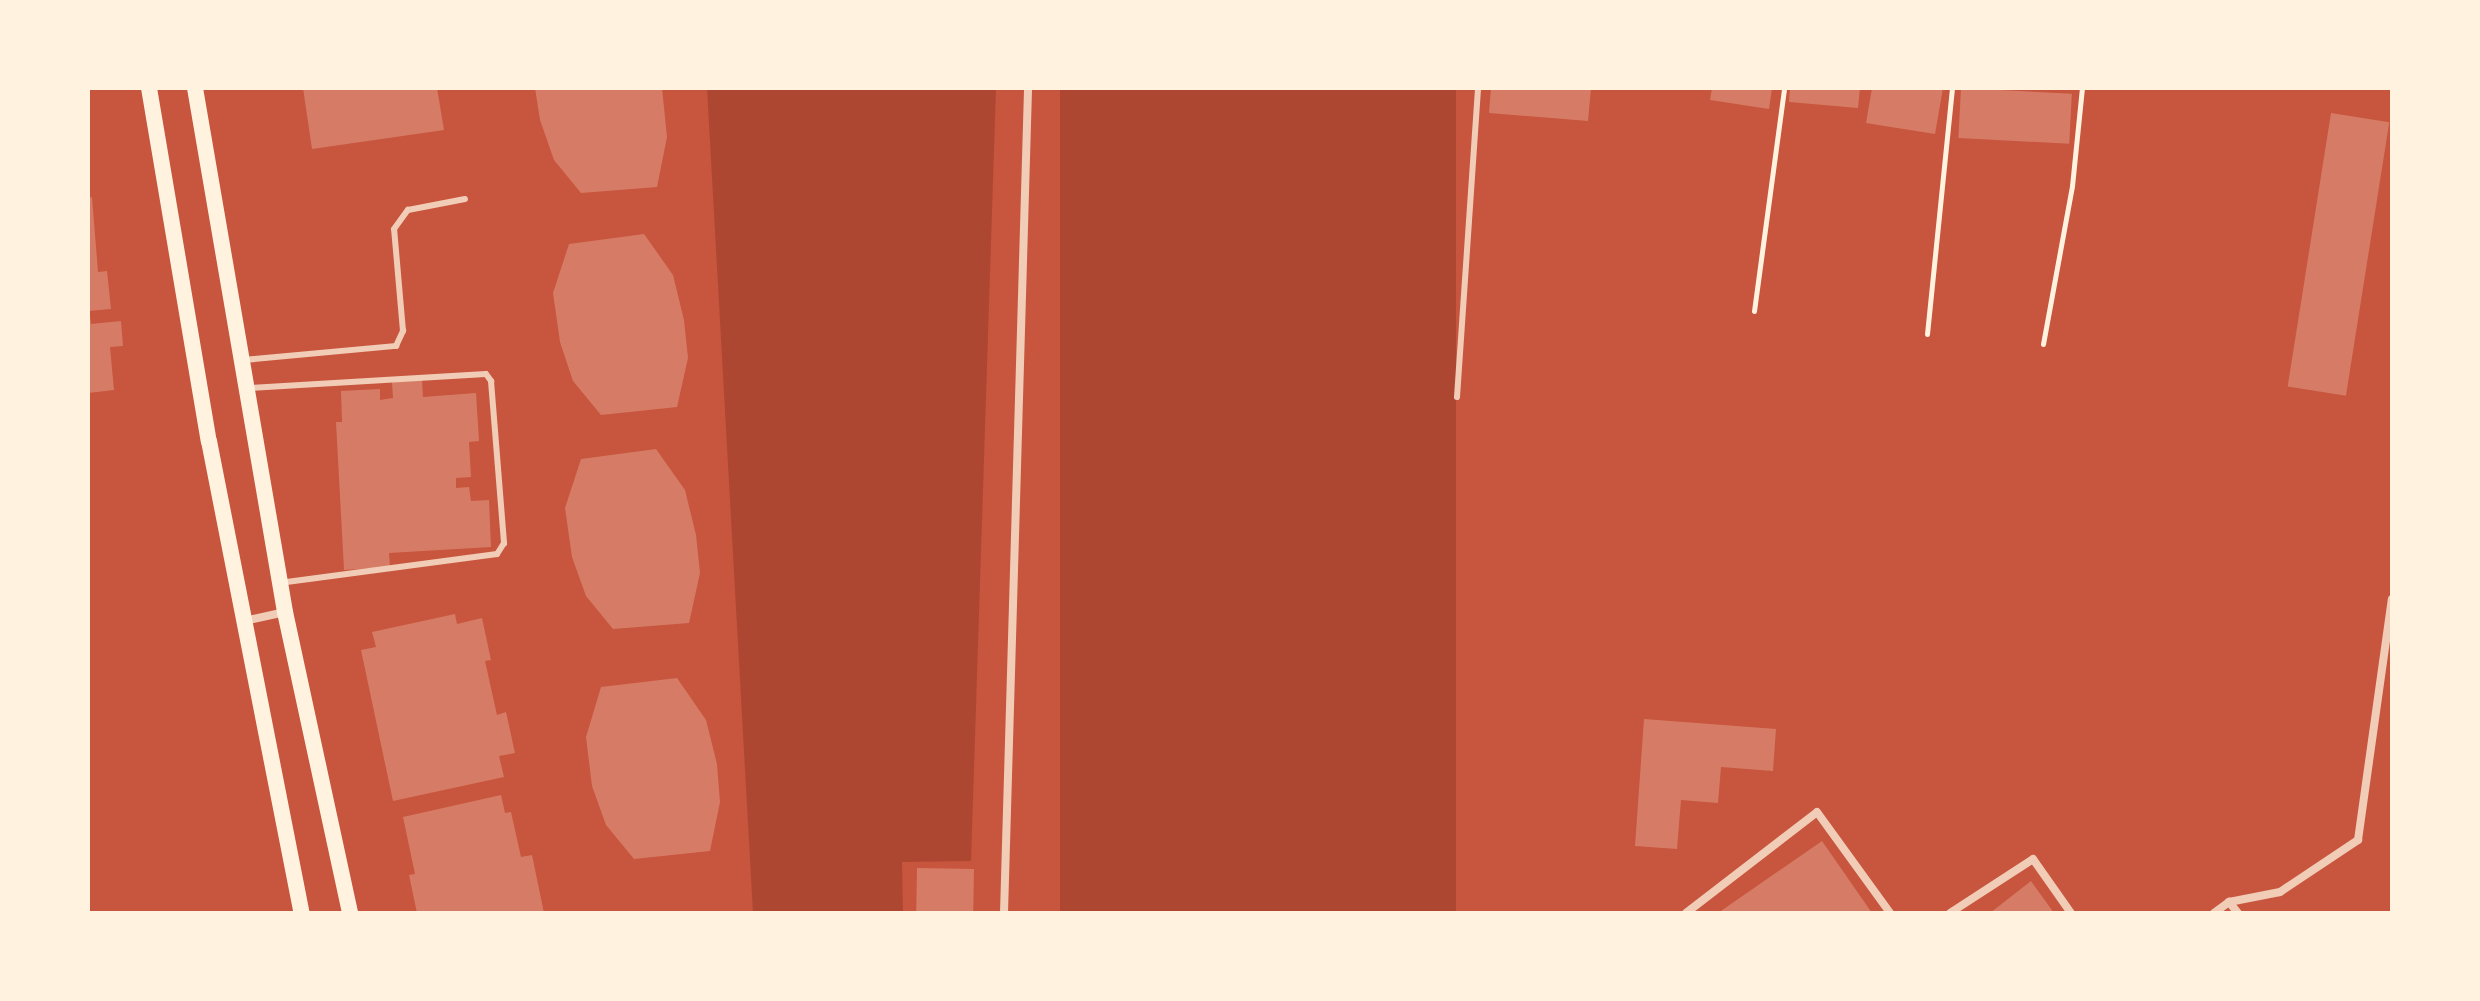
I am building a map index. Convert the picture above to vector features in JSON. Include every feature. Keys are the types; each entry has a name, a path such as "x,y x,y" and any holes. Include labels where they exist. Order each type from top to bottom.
{"main road":[{"path":"149,88 209,441 302,913"},
{"path":"195,88 279,584 350,913"}],"street":[{"path":"1004,913 1028,88"},
{"path":"2214,913 2229,902 2280,892 2358,840 2392,599"},
{"path":"244,621 285,612"},
{"path":"1686,913 1817,812 1890,913"},
{"path":"1950,913 2033,859 2071,913"},
{"path":"2229,902 2238,913"}],"lane":[{"path":"1457,397 1478,88"},
{"path":"240,360 396,346 403,331 394,229 408,210 465,199"},
{"path":"245,388 486,374 491,381 504,543 497,554 279,584"}],"path":[{"path":"1754,311 1784,88"},
{"path":"1927,334 1952,88"},
{"path":"2043,344 2072,186 2082,88"}],"shaded area":[{"path":"707,88 996,88 971,861 902,862 903,913 753,913"},
{"path":"1060,88 1456,88 1456,913 1060,913"}],"building":[{"path":"303,88 437,88 444,130 312,149"},
{"path":"535,88 662,88 667,137 657,187 581,193 554,160 540,120"},
{"path":"1491,88 1591,88 1588,121 1489,113"},
{"path":"1712,88 1772,88 1769,109 1710,100"},
{"path":"1790,88 1860,88 1858,108 1789,102"},
{"path":"1872,88 1943,88 1935,134 1866,123"},
{"path":"1961,88 2072,94 2069,144 1958,138"},
{"path":"2331,113 2389,122 2346,396 2288,387"},
{"path":"92,197 98,272 107,271 111,309 88,311 88,198"},
{"path":"644,234 673,275 684,320 688,358 677,407 601,415 573,381 560,342 553,293 569,244"},
{"path":"90,316 91,324 121,321 123,346 110,347 114,390 88,393"},
{"path":"422,380 423,397 476,393 479,441 469,442 471,477 456,478 456,488 469,487 471,501 489,500 491,547 389,553 390,567 344,570 336,422 342,422 341,391 380,389 380,400 393,398 392,382"},
{"path":"656,449 685,490 696,535 700,573 689,623 613,629 586,596 572,557 565,508 581,459"},
{"path":"455,614 457,624 482,618 491,660 485,661 497,715 506,712 515,753 499,756 504,777 393,801 361,650 376,647 372,632"},
{"path":"677,678 706,720 717,764 720,802 710,851 634,859 606,825 592,786 586,737 601,687"},
{"path":"1644,719 1776,729 1773,771 1721,767 1718,803 1681,800 1677,849 1635,846"},
{"path":"501,795 505,813 511,812 521,857 532,855 544,913 417,913 409,875 415,874 403,817"},
{"path":"1822,841 1872,913 1718,913"},
{"path":"917,868 974,869 973,913 916,913"},
{"path":"2031,881 2054,913 1990,913"}]}
